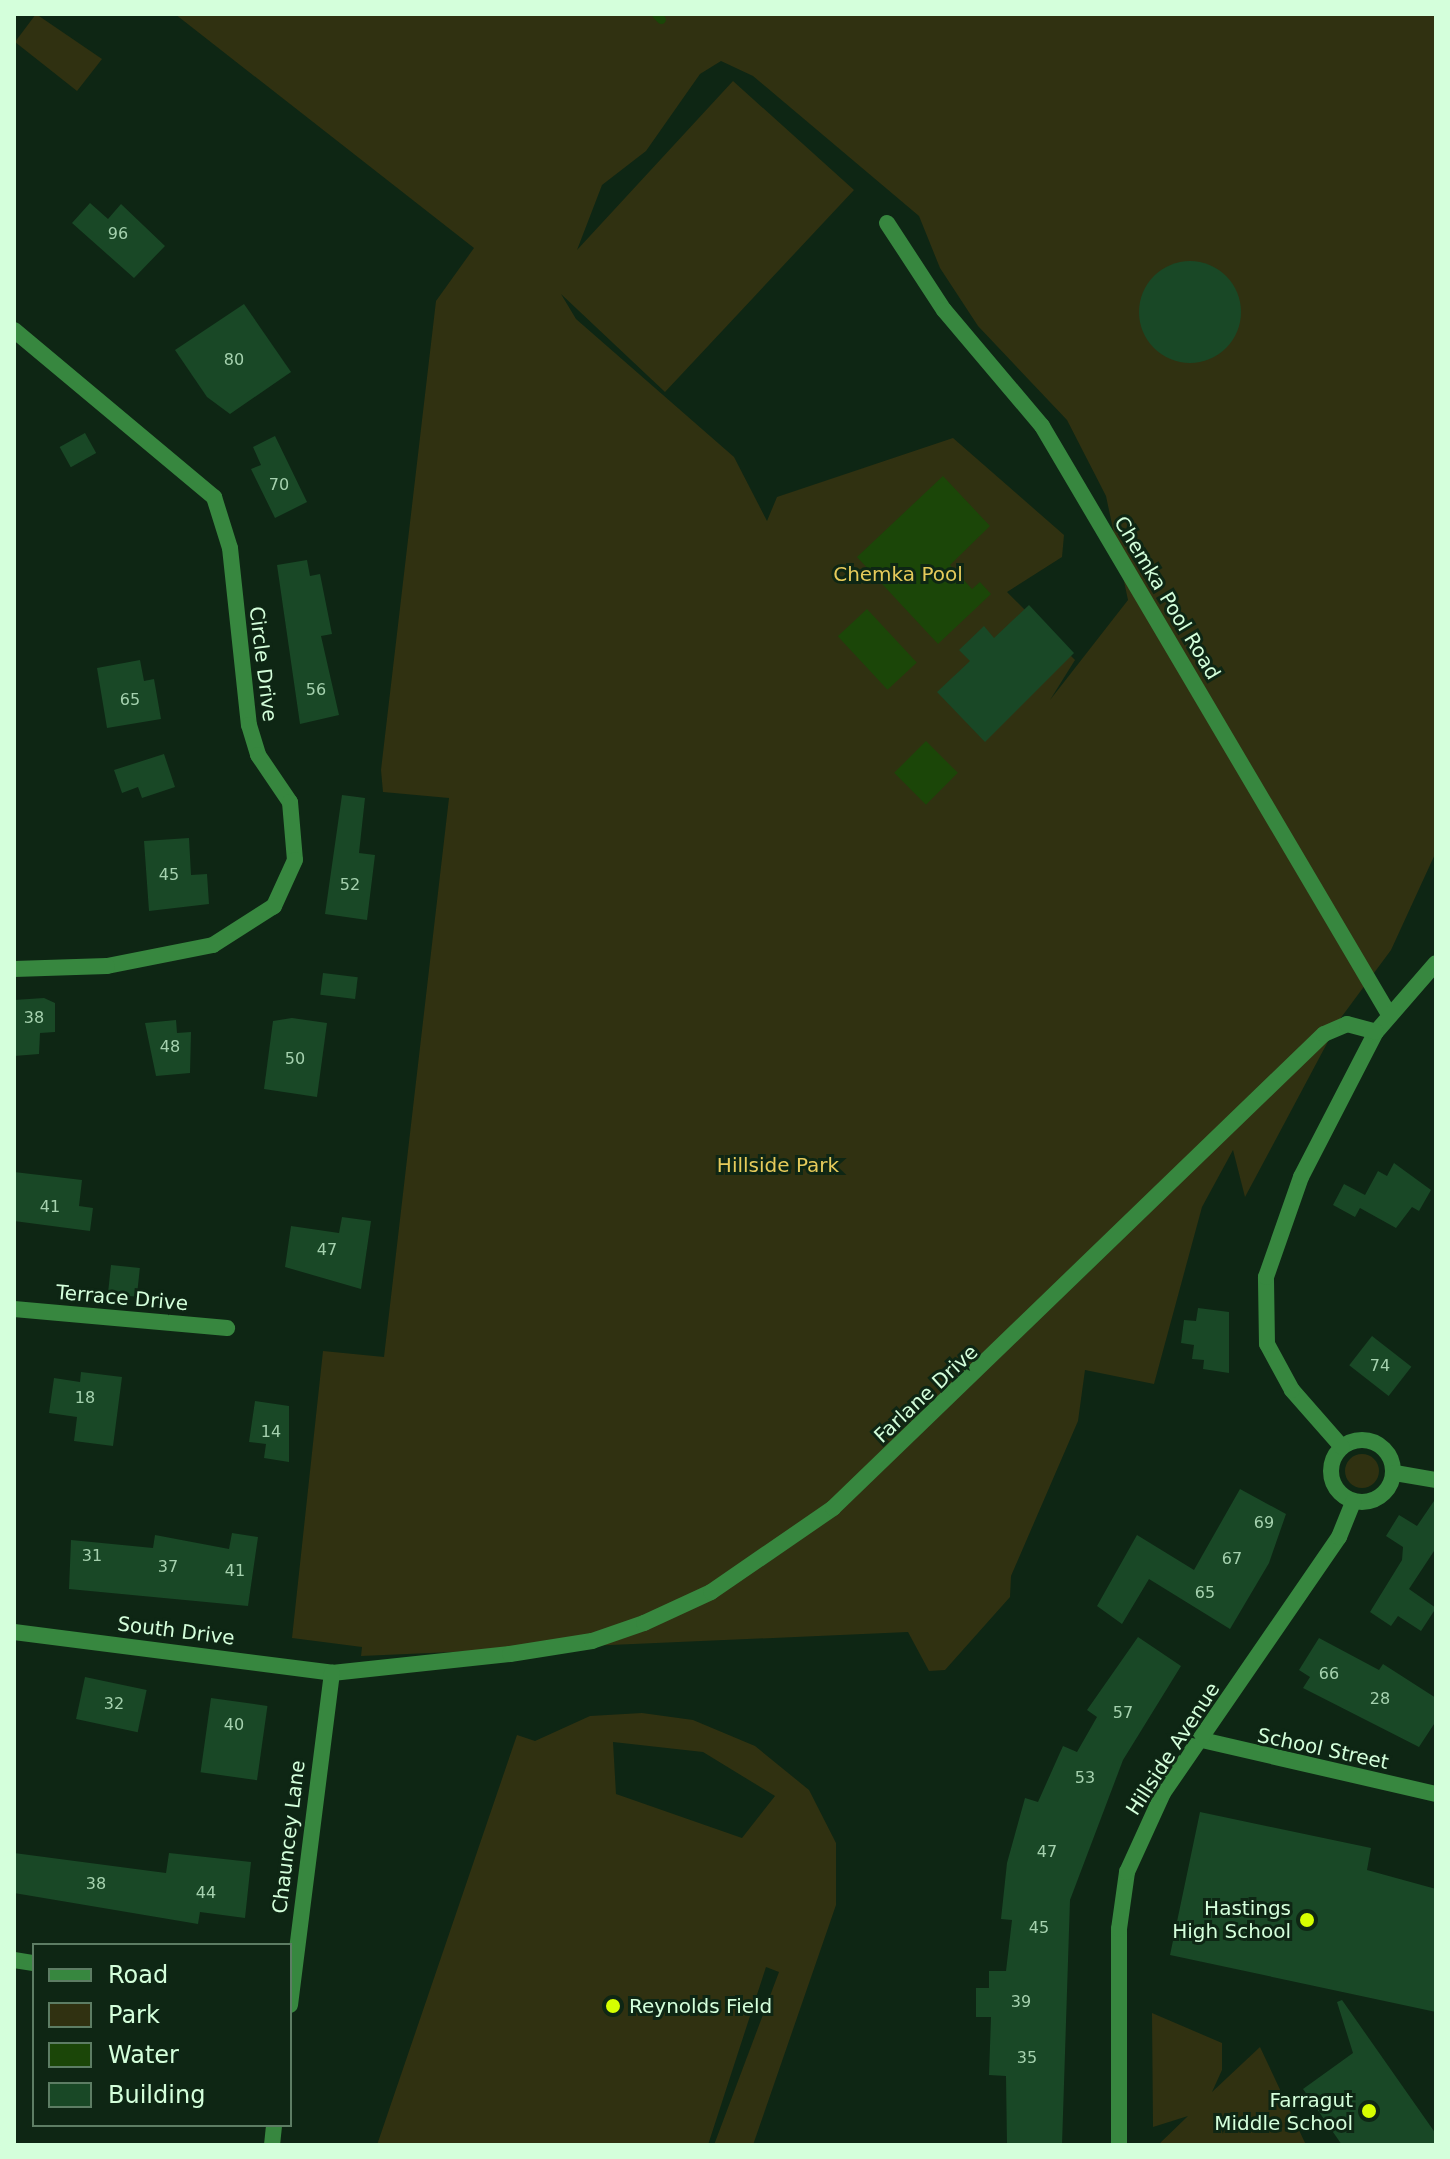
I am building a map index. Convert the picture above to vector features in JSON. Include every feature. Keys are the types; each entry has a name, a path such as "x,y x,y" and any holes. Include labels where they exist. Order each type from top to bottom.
{"street":[{"name":"Chemka Pool Road","path":"887,223 944,310 1042,426 1387,1011"},
{"name":"Circle Drive","path":"14,330 214,497 230,548 249,725 258,755 290,802 295,860 274,906 213,945 107,966 14,969"},
{"path":"1342,1447 1292,1390 1267,1344 1266,1277 1301,1177 1387,1011 1436,963"},
{"name":"Farlane Drive","path":"332,1673 592,1641 711,1592 833,1508 1310,1046 1347,1024 1376,1032"},
{"name":"Terrace Drive","path":"14,1309 227,1328"},
{"path":"1372,1441 1388,1453 1395,1473 1381,1496 1353,1502 1332,1481 1332,1461 1342,1447 1372,1441"},
{"path":"1395,1473 1436,1480"},
{"name":"Hillside Avenue","path":"1119,2145 1119,1929 1127,1872 1163,1793 1339,1537 1353,1502"},
{"name":"South Drive","path":"14,1632 332,1673"},
{"name":"Chauncey Lane","path":"292,1989 332,1673"},
{"name":"School Street","path":"1202,1740 1436,1794"}],"green space":[{"path":"36,14 102,59 77,91 15,42"},
{"name":"Hillside Park","path":"175,14 1436,14 1436,852 1391,950 1340,1019 1245,1197 1233,1150 1202,1207 1154,1384 1085,1370 1078,1421 1011,1576 1010,1597 945,1670 929,1671 908,1632 361,1656 362,1647 292,1638 323,1351 384,1357 449,798 383,792 381,770 436,301 474,248","holes":["721,61 753,76 919,216 940,268 978,326 1067,420 1106,496 1128,600 1050,700 1075,660 1007,592 1062,557 1064,535 953,438 777,497 767,521 734,457 576,319 561,294 665,392 854,190 733,81 577,250 602,185 646,151 700,74"]},
{"path":"1362,1454 1374,1459 1379,1471 1374,1483 1362,1488 1350,1483 1345,1471 1350,1459"},
{"path":"642,1713 693,1720 755,1746 809,1790 836,1843 836,1905 753,2145 714,2145 779,1972 766,1967 708,2145 377,2145 517,1735 535,1741 590,1716","holes":["613,1742 703,1752 775,1796 742,1838 616,1794"]},
{"path":"1152,2013 1222,2043 1222,2070 1212,2092 1260,2047 1306,2145 1158,2145 1188,2116 1153,2127"}],"water":[{"path":"943,476 990,526 950,565 972,589 980,582 991,594 938,644 857,557"},
{"path":"867,609 917,662 888,690 838,636"},
{"path":"926,741 958,773 926,805 894,773"}],"building":[{"path":"90,203 108,219 121,204 165,246 134,278 72,223"},
{"path":"1190,261 1209,265 1226,276 1237,293 1241,312 1237,331 1226,348 1209,359 1190,363 1171,359 1154,348 1143,331 1139,312 1143,293 1154,276 1171,265"},
{"path":"244,304 291,372 230,414 207,397 175,350"},
{"path":"85,433 96,453 71,467 60,447"},
{"path":"275,436 307,502 275,518 251,469 261,465 253,447"},
{"path":"307,560 310,576 320,574 332,634 321,636 339,715 300,724 277,565"},
{"path":"1029,605 1074,653 985,742 937,692 970,661 959,650 984,626 994,638"},
{"path":"140,660 144,681 154,679 161,719 107,728 97,668"},
{"path":"164,754 175,787 142,798 138,787 122,793 114,770"},
{"path":"342,795 365,798 359,853 375,855 367,920 325,914"},
{"path":"189,838 191,875 207,874 209,904 149,911 144,841"},
{"path":"323,973 358,977 355,999 320,995"},
{"path":"44,998 55,1003 55,1032 40,1033 39,1054 14,1056 14,1000"},
{"path":"292,1018 327,1023 317,1097 264,1089 273,1021"},
{"path":"176,1020 177,1033 191,1032 190,1073 156,1076 145,1023"},
{"path":"1394,1163 1431,1190 1419,1211 1412,1207 1396,1228 1360,1208 1355,1217 1333,1205 1344,1184 1365,1195 1378,1171 1387,1176"},
{"path":"14,1172 82,1180 79,1206 93,1208 90,1231 14,1221"},
{"path":"342,1217 371,1221 361,1289 285,1267 291,1226 339,1233"},
{"path":"111,1265 140,1268 137,1297 108,1294"},
{"path":"1198,1308 1229,1312 1229,1373 1203,1369 1204,1360 1192,1359 1194,1345 1181,1343 1184,1320 1196,1321"},
{"path":"1372,1336 1411,1367 1389,1396 1349,1365"},
{"path":"81,1372 122,1377 113,1446 74,1441 77,1417 49,1413 54,1378 80,1382"},
{"path":"255,1401 289,1406 289,1462 264,1458 266,1444 249,1442"},
{"path":"1240,1489 1286,1514 1269,1563 1230,1629 1149,1579 1122,1624 1097,1606 1137,1535 1194,1570"},
{"path":"1436,1498 1436,1548 1409,1589 1436,1608 1421,1631 1398,1616 1391,1626 1370,1612 1402,1560 1403,1547 1386,1536 1399,1515 1417,1526"},
{"path":"232,1533 258,1537 248,1606 69,1589 71,1540 153,1548 155,1535 229,1549"},
{"path":"1138,1637 1181,1666 1123,1760 1070,1900 1062,2145 1007,2145 1006,2076 989,2075 991,2017 976,2017 976,1988 989,1988 989,1971 1006,1971 1012,1920 1001,1919 1007,1863 1025,1798 1038,1802 1063,1746 1077,1752 1097,1717 1087,1710"},
{"path":"1319,1638 1379,1670 1383,1664 1436,1698 1436,1721 1419,1747 1303,1688 1310,1677 1299,1670"},
{"path":"85,1677 147,1690 138,1732 76,1719"},
{"path":"211,1698 267,1706 257,1780 201,1772"},
{"name":"Hastings High School","path":"1200,1812 1371,1848 1367,1870 1436,1889 1436,2012 1170,1955"},
{"path":"14,1853 166,1873 169,1853 251,1862 245,1918 200,1912 198,1924 14,1893"},
{"name":"Farragut Middle School","path":"1342,2000 1436,2134 1436,2145 1342,2145 1303,2089 1353,2053 1337,2002"}],"waterway":[{"path":"656,14 661,19"}],"place":[{"name":"Hastings High School","path":"1307,1920"},
{"name":"Reynolds Field","path":"613,2006"},
{"name":"Farragut Middle School","path":"1369,2111"}],"park label":[{"name":"Chemka Pool","path":"898,574"}]}
